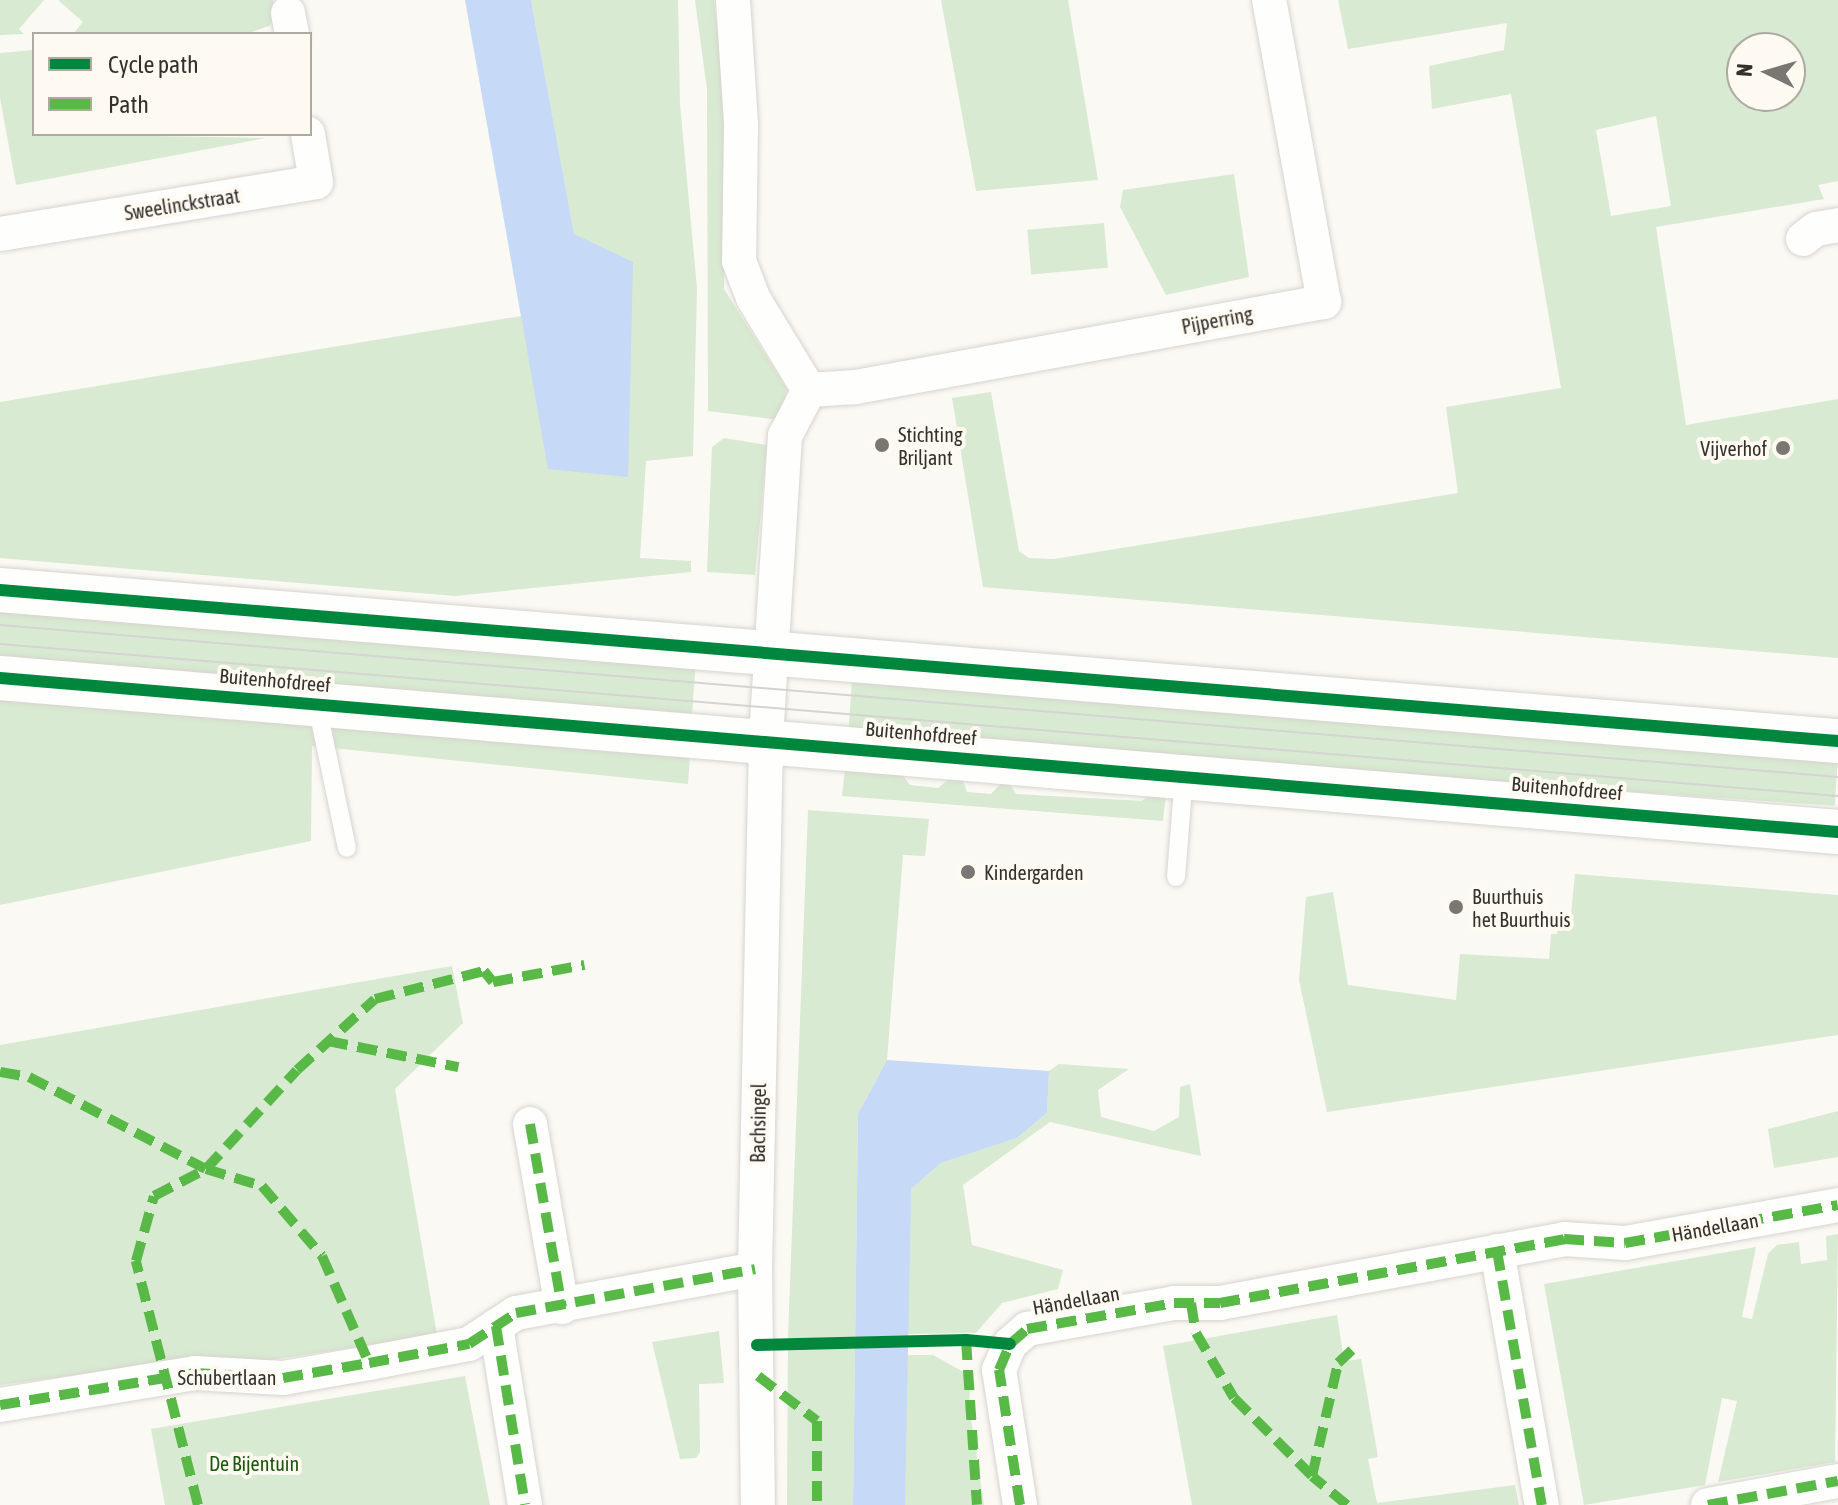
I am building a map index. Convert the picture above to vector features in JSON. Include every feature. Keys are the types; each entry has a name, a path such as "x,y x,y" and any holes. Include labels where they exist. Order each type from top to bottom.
{"street":[{"path":"733,0 741,125 739,261 753,298 809,390 785,436 766,741"},
{"name":"Pijperring","path":"809,390 856,387 1324,302 1269,0"},
{"name":"Sweelinckstraat","path":"0,234 316,182 308,136"},
{"path":"1803,239 1816,229 1838,225"},
{"path":"0,590 1838,741"},
{"name":"Buitenhofdreef","path":"0,678 1838,832"},
{"name":"Bachsingel","path":"758,1505 755,1269 766,741"},
{"path":"530,1124 562,1307"},
{"name":"Händellaan","path":"1020,1505 999,1370 1010,1344 1027,1329 1174,1303 1220,1303 1564,1239 1625,1243 1838,1205"},
{"path":"1497,1251 1542,1505"},
{"name":"Schubertlaan","path":"0,1405 195,1373 283,1378 469,1344 516,1313 562,1307 755,1269"},
{"path":"496,1326 525,1505"},
{"path":"1708,1505 1838,1481"}],"lane":[{"path":"316,703 347,848"},
{"path":"1176,877 1185,775"}],"green space":[{"path":"0,0 44,0 19,29 24,34 0,35"},
{"path":"58,0 273,0 275,18 269,26 252,32 75,32 83,22"},
{"path":"531,0 678,0 680,104 697,288 693,456 646,461 640,558 691,561 691,572 455,596 0,558 0,402 521,316 549,469 574,235"},
{"path":"695,0 714,0 727,114 724,289 787,389 779,420 708,411 707,90"},
{"path":"941,0 1068,0 1098,180 976,191"},
{"path":"1338,0 1838,0 1838,181 1818,185 1824,199 1656,227 1686,425 1838,399 1838,658 983,587 952,398 991,392 1019,551 1029,558 1054,559 1458,493 1446,407 1561,388 1511,94 1432,109 1429,66 1504,50 1507,23 1348,49","holes":["1656,116 1671,206 1611,216 1596,130"]},
{"path":"32,50 32,136 266,138 16,185 0,98 0,53"},
{"path":"1234,174 1249,277 1166,295 1120,207 1123,190"},
{"path":"1104,223 1108,268 1031,275 1027,230"},
{"path":"724,438 767,445 755,575 707,572 712,447"},
{"path":"0,602 696,660 692,715 0,668"},
{"path":"852,681 1838,750 1835,806 848,737"},
{"path":"0,699 690,756 688,784 312,746 311,841 0,905"},
{"path":"845,769 901,773 910,785 938,788 950,778 962,778 967,792 991,794 1001,783 1010,784 1016,794 1142,801 1152,792 1166,793 1163,821 842,796"},
{"path":"808,810 929,819 925,856 903,855 887,1060 858,1114 853,1505 787,1505 788,1337"},
{"path":"1575,874 1838,895 1838,1035 1327,1112 1299,980 1306,897 1333,892 1348,985 1456,1000 1460,954 1549,959 1551,934 1557,934 1559,924 1570,925"},
{"path":"452,966 463,1023 395,1089 437,1335 210,1369 183,1361 0,1385 0,1045"},
{"path":"1059,1064 1129,1069 1098,1090 1101,1117 1154,1131 1179,1117 1180,1087 1190,1084 1201,1156 1050,1122 963,1185 972,1245 1063,1270 1058,1289 1002,1303 976,1333 905,1334 911,1189 941,1163 1017,1138 1047,1113 1049,1071"},
{"path":"1838,1111 1838,1157 1774,1168 1768,1129"},
{"path":"1838,1234 1835,1462 1718,1482 1737,1401 1722,1398 1705,1485 1584,1505 1544,1284 1756,1247 1742,1317 1752,1319 1768,1254 1777,1245 1799,1242 1801,1264 1827,1260 1826,1236"},
{"path":"1337,1315 1344,1361 1361,1359 1378,1457 1368,1459 1377,1503 1515,1485 1519,1505 1192,1505 1163,1346"},
{"path":"719,1331 724,1383 699,1384 700,1452 696,1458 680,1459 652,1342"},
{"path":"904,1355 933,1355 971,1376 969,1405 984,1505 905,1505"},
{"name":"De Bijentuin","path":"465,1376 490,1505 165,1505 151,1429"}],"water":[{"path":"465,0 531,0 574,234 633,262 628,477 548,469"},
{"path":"887,1060 1049,1071 1047,1113 1017,1138 941,1163 911,1189 905,1505 853,1505 858,1114"}],"tram line":[{"path":"0,625 1838,777"},
{"path":"0,644 1838,796"}],"marked path":[{"path":"198,1505 136,1261 154,1196 206,1169 297,1070 375,999 484,971 493,982 584,965"},
{"path":"328,1041 458,1067"},
{"path":"0,1072 29,1077 206,1169 262,1186 322,1256 369,1363"},
{"path":"530,1124 562,1307"},
{"path":"1020,1505 999,1370 1010,1344 1027,1329 1174,1303 1220,1303 1564,1239 1625,1243 1838,1205"},
{"path":"1497,1251 1542,1505"},
{"path":"0,1405 195,1373 283,1378 369,1363 469,1344 516,1313 755,1269"},
{"path":"1191,1303 1196,1333 1234,1398 1312,1476"},
{"path":"496,1326 525,1505"},
{"path":"966,1340 977,1505"},
{"path":"1347,1505 1312,1476 1338,1363 1352,1350"},
{"path":"758,1376 817,1421 817,1505"},
{"path":"1708,1505 1838,1481"}],"cycle path":[{"path":"0,590 1838,741"},
{"path":"0,678 1838,832"},
{"path":"757,1345 966,1340 1010,1344"}],"place":[{"name":"Stichting Briljant","path":"882,445"},
{"name":"Vijverhof","path":"1783,448"},
{"name":"Kindergarden","path":"968,872"},
{"name":"Buurthuis het Buurthuis","path":"1456,907"}]}
